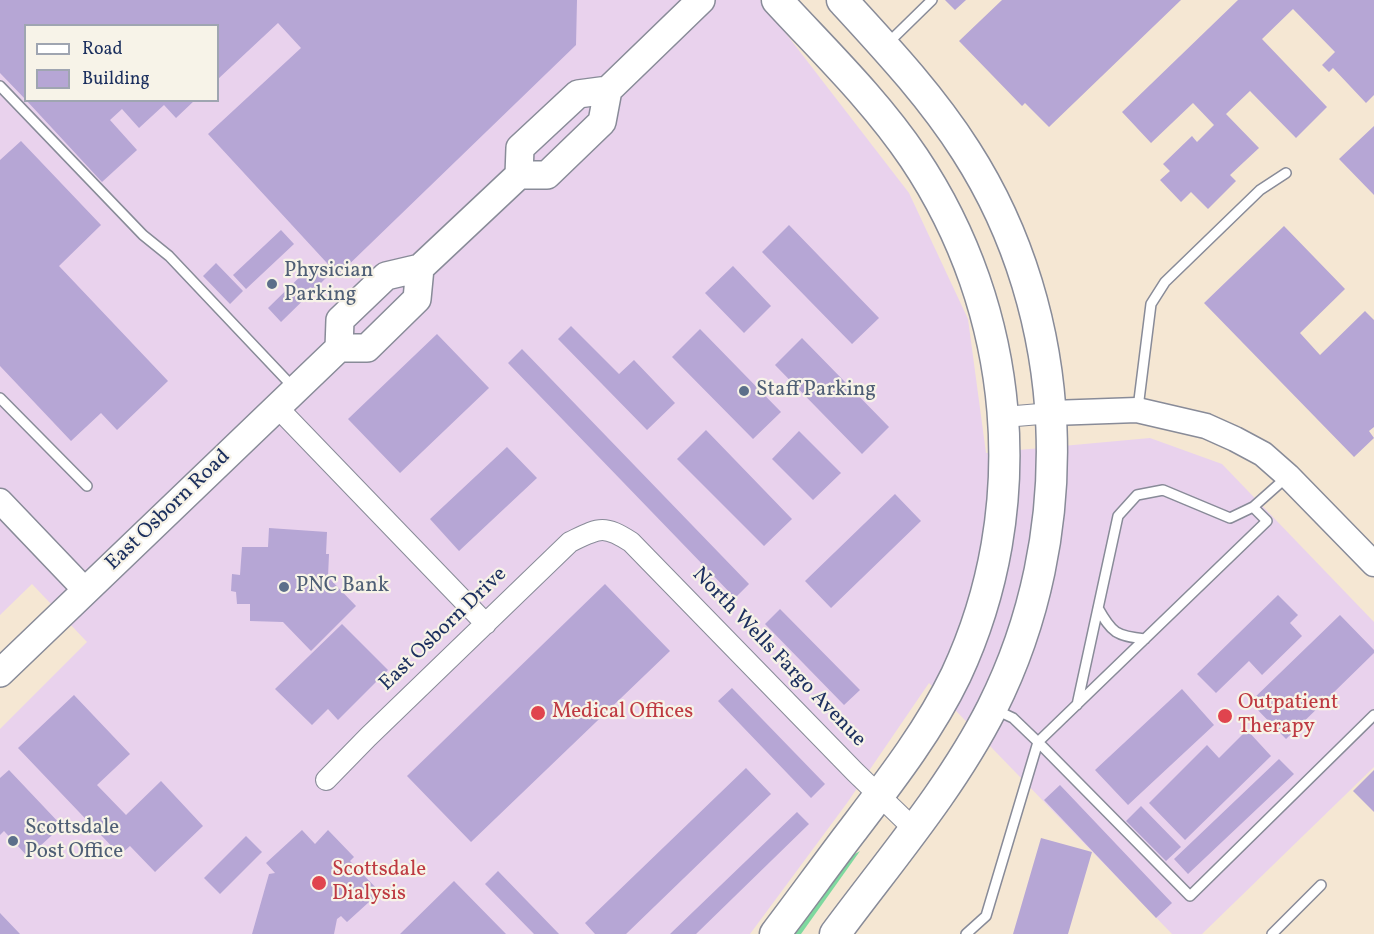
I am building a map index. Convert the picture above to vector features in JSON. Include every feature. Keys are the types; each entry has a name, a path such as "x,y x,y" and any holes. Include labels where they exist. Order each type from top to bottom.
{"main road":[{"path":"420,268 417,299 367,348 339,348 340,320 386,276 420,268 519,175 547,175 602,122 608,90 701,0"},
{"path":"775,934 914,747 955,676 984,600 995,558 1005,475 1004,417 998,371 985,310 957,232 913,157 888,123 777,0"},
{"path":"836,933 914,829 962,760 992,708 1017,649 1040,569 1051,484 1052,413 1034,309 1022,269 988,191 962,144 918,85 842,0"},
{"path":"519,175 520,148 578,94 608,90"},
{"name":"East Osborn Road","path":"0,673 339,348"}],"street":[{"path":"286,398 486,624"},
{"path":"1004,417 1137,410 1206,426 1235,438 1263,454 1288,476 1374,564"},
{"path":"0,501 86,591"},
{"name":"East Osborn Drive","path":"326,780 368,736 570,542 604,528"},
{"name":"North Wells Fargo Avenue","path":"604,528 632,542 879,796 914,829"}],"lane":[{"path":"884,46 932,0"},
{"path":"0,86 143,235 170,256 286,398"},
{"path":"1137,410 1151,304 1165,282 1260,190 1286,173"},
{"path":"0,398 87,486"},
{"path":"1077,705 1118,516 1137,495 1163,490 1230,519 1252,508 1288,476"},
{"path":"966,934 986,916 1038,742 1267,521 1252,508"},
{"path":"1098,608 1109,627 1124,637 1145,639"},
{"path":"992,708 1013,718 1190,896 1374,715"},
{"path":"1272,934 1322,885"}],"shaded area":[{"path":"0,0 760,0 909,193 968,319 986,453 1150,438 1222,464 1374,622 1374,767 1202,934 1172,934 929,683 847,803 750,934 0,934 0,729 87,642 32,584 0,615"}],"green space":[{"path":"860,851 801,934 790,934 848,858"}],"building":[{"path":"0,0 577,0 576,45 338,275 208,134 301,48 278,23 219,78 219,24 24,24 24,98 0,73"},
{"path":"945,0 966,0 955,10"},
{"path":"1002,0 1181,0 1049,127 1025,103 1022,106 959,41"},
{"path":"1238,0 1374,0 1374,95 1366,103 1333,68 1329,72 1322,65 1335,52 1293,9 1262,39 1327,107 1296,138 1250,91 1226,114 1259,148 1230,175 1236,181 1208,209 1191,192 1181,202 1160,180 1170,171 1163,164 1192,136 1197,142 1214,125 1193,103 1151,143 1122,112"},
{"path":"28,102 193,102 176,118 164,105 139,128 122,109 110,120 137,150 102,182"},
{"path":"1374,126 1374,195 1339,159"},
{"path":"21,141 101,225 59,266 168,381 117,430 101,413 71,441 0,366 0,160"},
{"path":"789,225 879,318 852,344 762,252"},
{"path":"1284,226 1345,289 1300,333 1320,355 1365,311 1374,320 1374,427 1369,431 1374,438 1354,457 1204,303"},
{"path":"281,230 294,244 246,289 233,275"},
{"path":"216,263 243,291 230,304 203,276"},
{"path":"314,263 327,277 281,322 268,308"},
{"path":"733,266 771,306 744,333 705,293"},
{"path":"571,326 619,374 634,360 675,403 647,430 558,339"},
{"path":"700,329 781,412 753,439 672,357"},
{"path":"437,334 489,388 400,473 348,419"},
{"path":"802,338 889,427 862,454 775,365"},
{"path":"522,349 749,584 735,598 508,363"},
{"path":"706,430 792,519 764,546 677,459"},
{"path":"799,431 841,473 813,500 772,459"},
{"path":"507,447 537,478 459,551 430,519"},
{"path":"895,494 921,521 831,608 805,581"},
{"name":"PNC Bank","path":"269,528 327,532 328,577 356,606 311,651 283,622 250,621 250,604 237,604 236,592 231,591 232,574 240,575 242,547 268,547"},
{"name":"Medical Offices","path":"605,584 670,651 471,842 407,776"},
{"path":"1278,595 1298,615 1290,623 1302,636 1262,675 1249,661 1216,693 1197,674"},
{"path":"780,609 860,690 844,705 765,624"},
{"path":"1340,615 1374,650 1374,653 1286,739 1250,702"},
{"path":"342,624 388,670 338,720 328,709 312,725 275,689"},
{"path":"732,688 825,784 811,798 718,701"},
{"path":"1182,689 1214,725 1128,805 1095,770"},
{"path":"74,695 130,754 97,785 126,815 161,781 203,826 155,872 130,846 120,855 18,748"},
{"path":"1247,730 1271,756 1185,840 1149,803 1207,745 1219,758"},
{"path":"1279,759 1294,774 1188,874 1174,859"},
{"path":"746,768 771,794 626,934 595,934 585,923"},
{"path":"9,770 62,826 28,857 4,831 0,835 0,778"},
{"path":"1374,770 1374,812 1353,791"},
{"path":"1060,785 1172,903 1156,918 1044,800"},
{"path":"1141,806 1181,847 1166,861 1126,821"},
{"path":"797,812 809,824 696,934 670,934"},
{"name":"Scottsdale Dialysis","path":"302,830 315,844 328,830 354,857 350,861 380,892 347,922 341,916 337,919 334,934 252,934 269,874 275,873 266,863"},
{"path":"246,836 262,852 220,894 204,878"},
{"path":"1041,838 1092,852 1068,934 1013,934"},
{"path":"498,871 559,934 534,934 485,884"},
{"path":"454,881 506,934 400,934"},
{"path":"0,913 20,934 0,934"}],"place":[{"name":"Physician Parking","path":"272,284"},
{"name":"Staff Parking","path":"744,391"},
{"name":"PNC Bank","path":"284,587"},
{"name":"Medical Offices","path":"538,713"},
{"name":"Outpatient Therapy","path":"1225,716"},
{"name":"Scottsdale Post Office","path":"13,841"},
{"name":"Scottsdale Dialysis","path":"319,883"}]}
